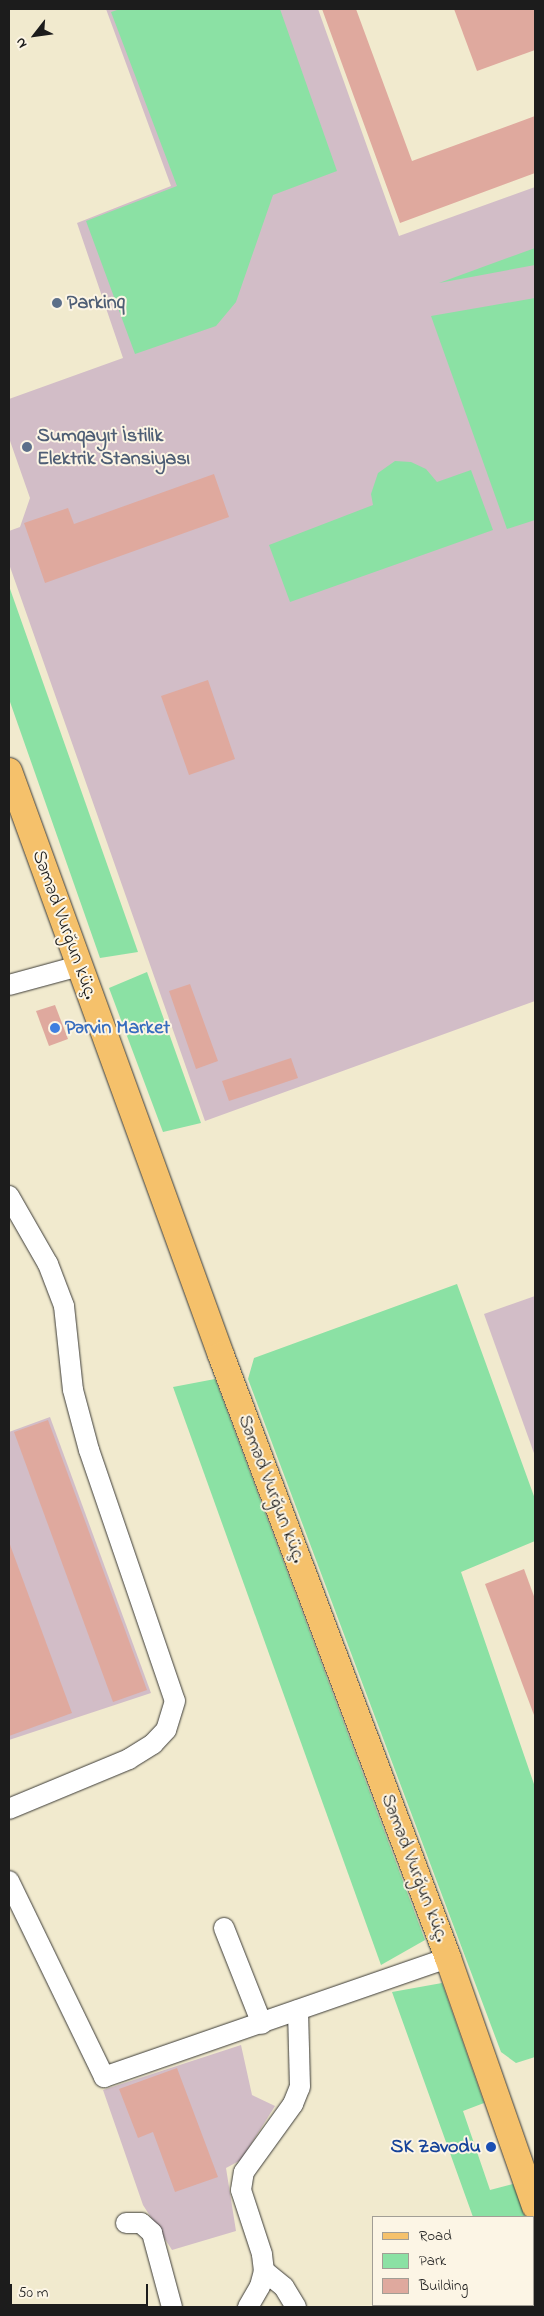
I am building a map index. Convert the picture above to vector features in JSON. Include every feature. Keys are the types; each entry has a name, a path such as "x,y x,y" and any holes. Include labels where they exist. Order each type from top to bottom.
{"main road":[{"name":"Səməd Vurğun küç.","path":"9,770 79,966 448,1958 535,2206"}],"street":[{"path":"9,985 79,966"},
{"path":"9,1196 48,1264 64,1306 74,1390 89,1450 175,1701 166,1730 153,1744 129,1759 9,1808"},
{"path":"9,1881 104,2077 262,2024 448,1958"},
{"path":"224,1928 262,2024"},
{"path":"248,2307 260,2286 264,2271 262,2254 241,2190 241,2180 293,2104 300,2087 298,2010"},
{"path":"126,2223 141,2222 152,2233 172,2307"},
{"path":"264,2271 284,2287 296,2307"}],"shaded area":[{"path":"106,9 318,9 399,236 535,187 535,1001 205,1121 9,564 9,531 20,527 30,498 9,438 9,399 123,358 77,223 171,186"},
{"path":"535,1296 535,1456 484,1314"},
{"path":"50,1417 151,1693 9,1740 9,1432"},
{"path":"241,2045 252,2095 275,2106 241,2160 226,2168 236,2231 172,2250 143,2205 103,2090"}],"green space":[{"path":"120,9 280,9 337,171 273,195 236,302 216,326 135,354 86,221 177,186 111,12"},
{"path":"535,248 535,265 439,283"},
{"path":"535,298 535,520 507,529 431,316"},
{"path":"395,461 411,462 426,469 437,482 471,470 493,530 290,602 269,545 373,505 371,494 378,473"},
{"path":"9,586 138,952 100,958 9,699"},
{"path":"147,972 201,1123 163,1132 109,988"},
{"path":"457,1284 535,1499 535,1541 461,1572 535,1787 535,2057 516,2063 501,2052 248,1379 254,1358"},
{"path":"215,1379 425,1940 381,1965 173,1387"},
{"path":"442,1983 484,2103 463,2111 490,2190 513,2184 525,2216 473,2216 392,1992"}],"building":[{"path":"322,9 356,9 412,161 535,116 535,173 400,223"},
{"path":"454,9 535,9 535,50 477,71"},
{"path":"214,474 229,517 45,583 24,523 68,508 74,524"},
{"path":"208,680 235,759 189,775 161,696"},
{"path":"190,984 218,1061 196,1069 169,991"},
{"path":"55,1005 68,1039 49,1046 36,1011"},
{"path":"291,1058 298,1078 229,1101 222,1081"},
{"path":"48,1420 147,1690 113,1702 14,1432"},
{"path":"9,1542 72,1713 9,1736"},
{"path":"524,1569 535,1599 534,1715 485,1584"},
{"path":"177,2068 218,2177 175,2192 153,2132 138,2138 119,2089"}],"place":[{"name":"Parkinq","path":"57,303"},
{"name":"Sumqayıt İstilik Elektrik Stansiyası","path":"27,447"},
{"name":"Pərvin Market","path":"55,1028"},
{"name":"SK Zavodu","path":"491,2147"}]}
